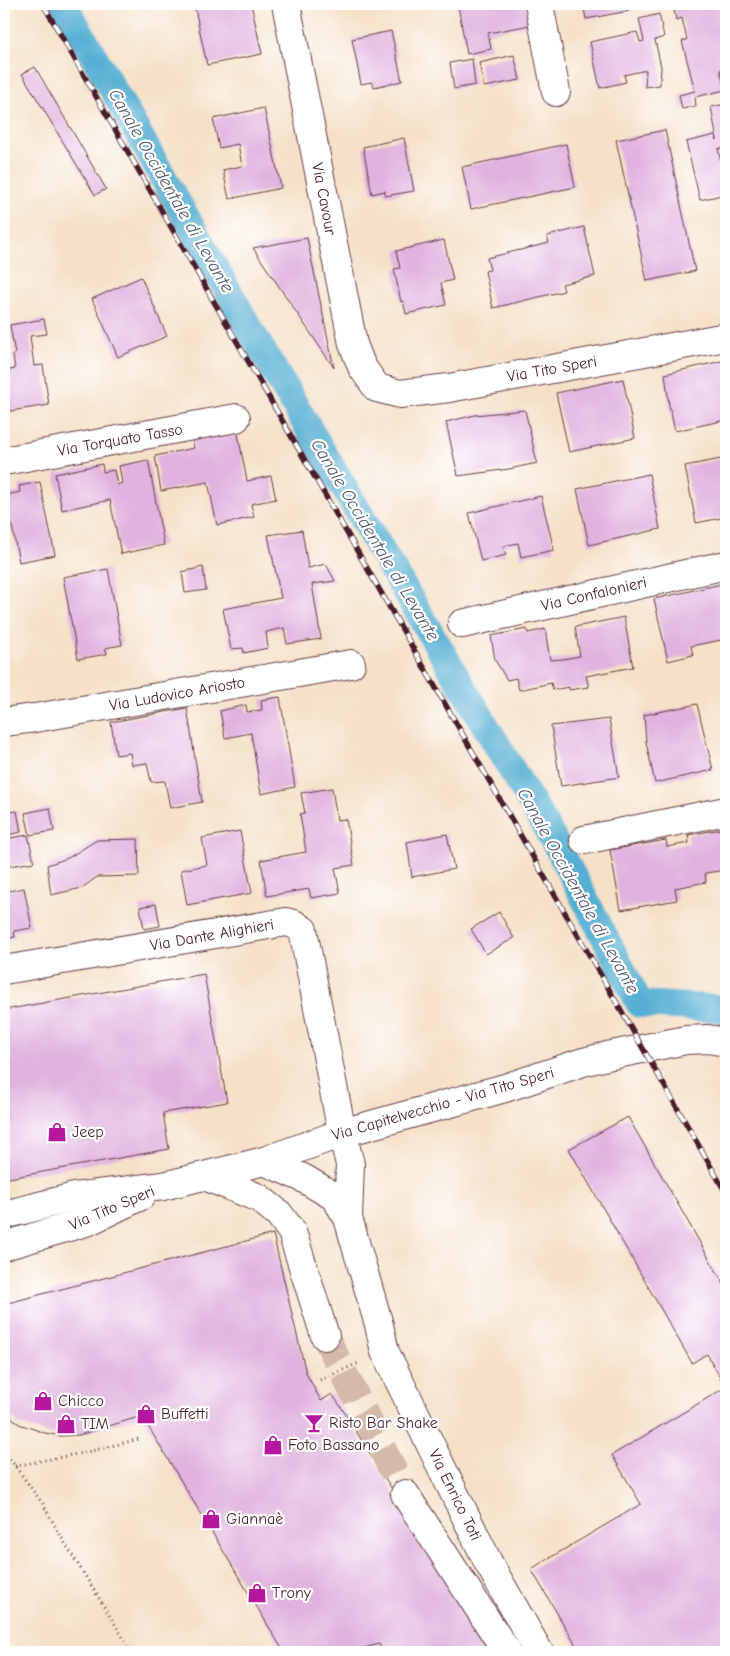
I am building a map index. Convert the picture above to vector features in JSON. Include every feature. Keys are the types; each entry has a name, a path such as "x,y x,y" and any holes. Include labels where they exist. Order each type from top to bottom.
{"street":[{"name":"Via Cavour","path":"286,4 353,344 362,367 377,388"},
{"path":"540,4 556,92"},
{"name":"Via Tito Speri","path":"377,388 400,394 449,388 726,337"},
{"name":"Via Torquato Tasso","path":"4,461 236,418"},
{"name":"Via Confalonieri","path":"462,624 726,565"},
{"name":"Via Ludovico Ariosto","path":"4,722 350,664"},
{"path":"584,840 726,812"},
{"name":"Via Dante Alighieri","path":"4,970 286,922 294,924 302,930 342,1133"},
{"name":"Via Capitelvecchio - Via Tito Speri","path":"163,1186 264,1161 342,1133 505,1088 583,1062 686,1040 708,1039 726,1042"},
{"name":"Via Enrico Toti","path":"342,1133 350,1164 348,1218"},
{"name":"Via Enrico Toti","path":"264,1161 304,1178 335,1197 348,1218 379,1325 384,1352 488,1562 539,1652"},
{"path":"205,1176 260,1198 279,1214 292,1232 325,1336"},
{"name":"Via Tito Speri","path":"4,1246 89,1221 163,1186"},
{"path":"4,1215 74,1197 163,1186"},
{"path":"405,1494 507,1652"}],"path":[{"path":"320,1380 384,1352"},
{"path":"14,1466 87,1452 139,1439"},
{"path":"4,1451 43,1504 132,1652"}],"building":[{"path":"194,4 251,4 262,54 207,65"},
{"path":"471,4 526,4 530,25 488,33 491,49 467,54 458,6"},
{"path":"583,4 628,4 629,11 586,19"},
{"path":"673,4 726,4 726,68 720,70 725,90 695,97 696,106 682,109 679,95 695,91 682,41 687,40 682,18 676,20"},
{"path":"659,14 664,37 655,40 661,67 660,85 645,87 646,70 624,75 626,82 600,88 590,42 637,32 640,42 644,41 639,19"},
{"path":"391,31 402,81 374,87 372,82 361,84 352,39"},
{"path":"514,55 520,80 484,87 479,63"},
{"path":"472,59 475,85 454,89 450,63"},
{"path":"35,67 106,189 95,195 22,74"},
{"path":"726,104 726,147 718,149 726,183 726,194 700,200 686,142 715,135 717,140 711,107"},
{"path":"264,108 281,188 229,199 223,170 242,166 238,144 219,148 213,119"},
{"path":"665,130 695,271 647,281 616,140"},
{"path":"404,138 414,191 385,196 385,191 372,194 363,147"},
{"path":"566,144 575,187 471,209 462,167"},
{"path":"584,227 595,276 562,284 564,291 493,308 485,271 490,270 487,258 549,243 547,236"},
{"path":"307,238 334,368 253,248"},
{"path":"444,240 453,280 441,283 446,305 406,314 403,301 401,302 394,269 400,268 396,251"},
{"path":"141,277 167,336 118,357 92,299"},
{"path":"44,319 47,334 30,336 34,366 43,365 49,405 4,412 4,371 15,369 13,355 15,354 10,325"},
{"path":"726,360 726,420 675,431 665,374"},
{"path":"623,379 635,438 569,452 556,393"},
{"path":"525,410 537,463 458,476 446,422 475,415"},
{"path":"237,429 247,481 271,476 276,499 251,504 254,517 217,525 208,482 161,491 155,456 194,448 192,438"},
{"path":"726,458 726,517 696,523 685,466"},
{"path":"148,460 164,545 121,554 110,500 62,510 55,474 102,464 103,472 114,470 117,485 122,483 119,466"},
{"path":"649,474 660,529 589,545 577,489"},
{"path":"5,482 7,495 20,492 19,486 40,482 55,555 19,562 11,521 4,522"},
{"path":"541,496 554,550 521,557 518,543 503,546 506,555 481,561 469,513"},
{"path":"302,530 308,568 326,564 335,581 312,584 321,639 287,644 284,628 266,632 268,648 244,653 243,648 231,649 223,609 281,598 268,535"},
{"path":"203,567 206,590 185,593 182,572"},
{"path":"108,569 122,645 105,648 107,654 78,659 63,577"},
{"path":"726,583 726,639 691,646 693,655 668,661 654,599"},
{"path":"624,617 633,667 586,676 589,687 569,690 569,687 553,690 551,683 519,690 516,678 507,680 495,660 491,636 527,629 528,633 545,629 550,660 563,659 580,656 575,627"},
{"path":"280,697 295,787 261,794 251,733 225,738 220,711 246,705 247,712 262,710 261,700"},
{"path":"697,704 713,770 655,783 646,742 644,715"},
{"path":"187,708 202,802 170,808 165,781 151,782 147,763 132,765 130,753 116,755 111,722"},
{"path":"609,719 619,777 561,786 551,726"},
{"path":"332,788 337,820 346,819 354,865 335,868 340,893 311,898 309,889 267,896 261,860 306,852 300,814 305,813 301,793"},
{"path":"50,808 54,831 30,835 25,813"},
{"path":"17,811 21,832 4,836 4,813"},
{"path":"726,828 726,870 705,873 706,882 675,888 677,900 621,910 610,850 666,840 667,847 689,843 688,835"},
{"path":"240,831 252,893 187,905 181,870 207,865 202,838"},
{"path":"447,834 454,869 412,877 407,842"},
{"path":"28,835 34,862 9,866 4,839"},
{"path":"138,839 139,876 97,877 82,888 51,895 47,865 68,858 97,840"},
{"path":"24,888 32,928 14,931 15,937 4,939 4,892"},
{"path":"156,904 160,926 144,929 140,907"},
{"path":"499,912 514,938 486,954 471,929"},
{"path":"204,974 227,1102 163,1113 169,1149 4,1179 4,1010"},
{"path":"628,1117 726,1288 725,1386 707,1354 692,1363 569,1149"},
{"path":"273,1234 306,1373 321,1401 332,1394 341,1407 493,1652 383,1652 379,1644 349,1652 284,1652 142,1416 79,1435 61,1436 45,1433 19,1424 4,1411 4,1304"},
{"path":"726,1387 726,1652 580,1652 531,1569 641,1504 612,1455"}],"waterway":[{"name":"Canale Occidentale di Levante","path":"64,4 256,340 553,839 640,1004 726,1009"}],"tunnel":[{"path":"325,1336 405,1494"}],"railway":[{"path":"43,4 726,1193"}],"place":[{"name":"Jeep","path":"57,1132"},
{"name":"Chicco","path":"43,1401"},
{"name":"Buffetti","path":"146,1414"},
{"name":"Risto Bar Shake","path":"314,1423"},
{"name":"TIM","path":"66,1424"},
{"name":"Foto Bassano","path":"273,1445"},
{"name":"Giannaè","path":"211,1519"},
{"name":"Trony","path":"257,1593"}]}
